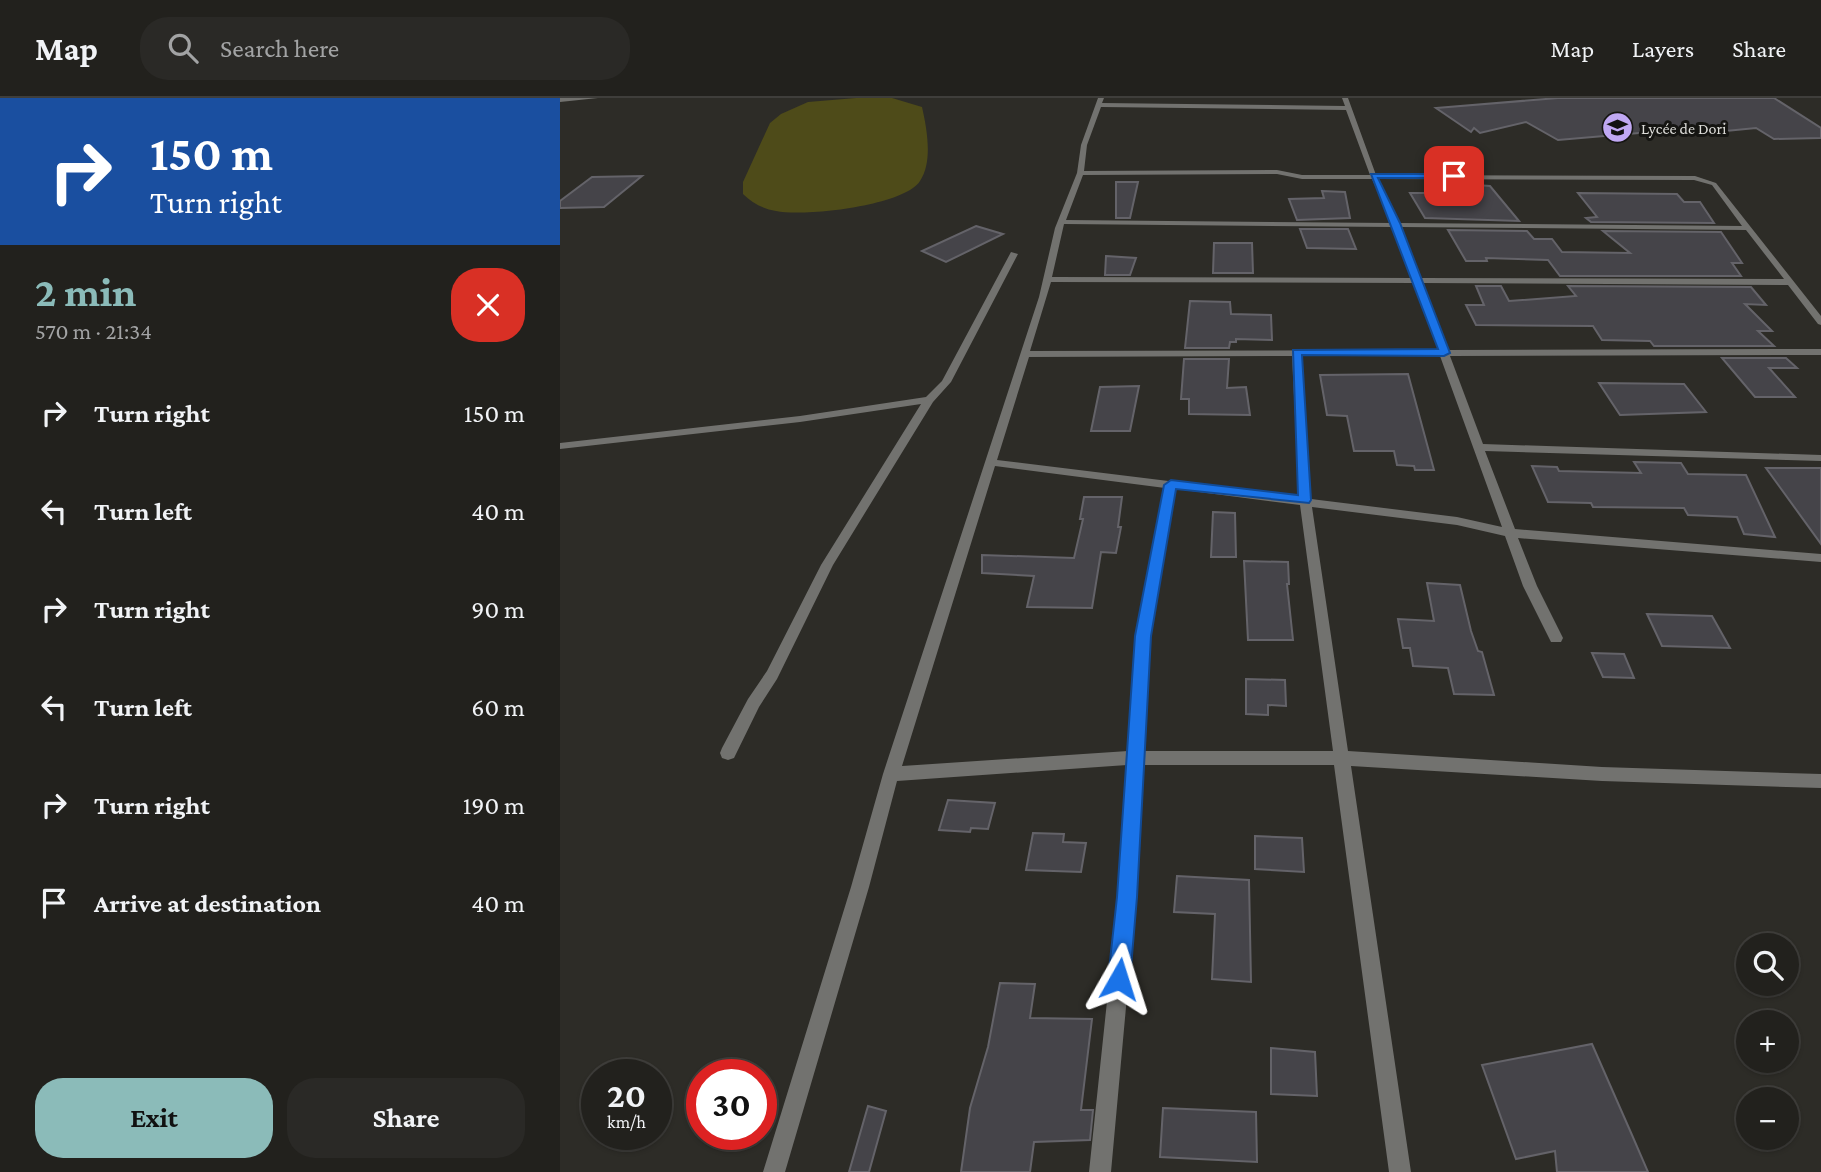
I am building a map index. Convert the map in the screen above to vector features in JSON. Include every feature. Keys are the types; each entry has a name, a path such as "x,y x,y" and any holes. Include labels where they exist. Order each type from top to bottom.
{"street":[{"path":"560,100 595,98"},
{"path":"1193,106 1194,98"},
{"path":"1255,98 1256,107"},
{"path":"1345,98 1373,175 1396,223 1530,586 1556,638"},
{"path":"774,1172 860,887 891,774 1048,279 1061,222 1080,173 1084,145 1101,101 1193,106 1349,108"},
{"path":"1080,173 1277,172 1303,177 1695,177 1714,184 1821,322"},
{"path":"1061,222 1748,228"},
{"path":"727,753 753,703 772,675 827,565 929,400 946,382 1014,254"},
{"path":"1048,279 1788,282"},
{"path":"1297,352 1305,500 1400,1172"},
{"path":"1024,354 1821,352"},
{"path":"560,446 800,419 929,400"},
{"path":"1479,447 1821,458"},
{"path":"989,462 1305,500 1458,521 1511,533 1821,558"},
{"path":"1100,1172 1127,897 1143,636 1171,485"},
{"path":"891,774 1135,758 1341,758 1602,774 1821,781"}],"shaded area":[{"path":"892,98 922,107 928,155 920,181 910,190 895,197 852,208 808,212 771,210 758,205 743,194 743,182 770,123 781,114 808,102"}],"building":[{"name":"Lycée de Dori","path":"1558,98 1774,98 1821,128 1821,138 1774,139 1756,128 1685,135 1674,130 1558,140 1526,122 1480,133 1474,128 1471,132 1436,108"},
{"path":"642,176 604,207 560,208 560,201 592,177"},
{"path":"1116,182 1138,182 1130,218 1116,218"},
{"path":"1461,184 1490,186 1519,221 1425,218 1410,193 1465,193"},
{"path":"1322,191 1345,192 1350,218 1297,220 1289,199 1324,198"},
{"path":"1578,193 1677,194 1684,202 1700,202 1714,223 1591,222 1586,218 1597,217"},
{"path":"976,226 1003,234 946,262 922,251"},
{"path":"1300,229 1348,229 1356,249 1307,248"},
{"path":"1448,230 1527,231 1534,239 1552,239 1562,252 1630,253 1603,231 1721,232 1742,263 1732,263 1741,276 1560,276 1548,260 1486,258 1487,261 1466,261"},
{"path":"1214,243 1252,243 1253,273 1213,273"},
{"path":"1106,256 1136,258 1130,275 1105,275"},
{"path":"1476,286 1501,286 1509,301 1576,296 1568,286 1751,287 1766,305 1745,304 1772,331 1758,331 1774,346 1654,346 1650,341 1602,340 1593,326 1476,325 1466,305 1484,305"},
{"path":"1190,301 1230,302 1231,314 1271,315 1272,340 1236,339 1236,342 1230,342 1229,348 1185,348"},
{"path":"1722,358 1786,358 1797,368 1769,368 1795,397 1755,397"},
{"path":"1184,359 1229,359 1227,388 1246,387 1250,415 1189,414 1189,399 1181,399"},
{"path":"1408,374 1434,470 1415,470 1414,466 1397,465 1394,451 1354,451 1347,416 1327,415 1320,375"},
{"path":"1599,383 1684,384 1706,412 1620,415"},
{"path":"1139,386 1130,431 1091,431 1100,387"},
{"path":"1634,462 1681,463 1688,474 1746,475 1775,537 1744,534 1737,517 1688,515 1684,508 1593,507 1591,503 1548,502 1532,466 1557,467 1559,471 1641,473"},
{"path":"1766,468 1821,468 1821,544"},
{"path":"1084,497 1122,497 1118,527 1121,527 1116,553 1101,552 1092,608 1027,607 1034,576 982,573 982,555 1074,558 1083,519 1080,519"},
{"path":"1213,512 1235,513 1236,557 1211,557"},
{"path":"1244,561 1288,562 1287,584 1293,640 1248,640"},
{"path":"1427,583 1460,585 1471,631 1478,651 1482,652 1494,695 1454,694 1448,668 1413,666 1410,648 1403,648 1398,619 1434,621"},
{"path":"1647,614 1712,616 1730,648 1662,646"},
{"path":"1592,653 1624,654 1634,678 1603,677"},
{"path":"1246,679 1285,680 1286,706 1268,705 1268,715 1246,714"},
{"path":"948,800 995,803 988,829 971,828 970,832 939,830"},
{"path":"1033,833 1064,834 1063,842 1086,843 1081,872 1026,870"},
{"path":"1255,836 1302,838 1304,872 1255,869"},
{"path":"1177,876 1249,880 1251,982 1212,979 1215,914 1174,912"},
{"path":"1000,983 1035,984 1030,1018 1092,1019 1081,1110 1093,1110 1090,1140 1034,1142 1030,1172 961,1172 970,1108 988,1047"},
{"path":"1592,1044 1648,1172 1557,1172 1555,1151 1516,1159 1482,1065"},
{"path":"1271,1048 1315,1052 1317,1096 1271,1094"},
{"path":"868,1106 886,1111 869,1172 849,1172"},
{"path":"1163,1108 1256,1112 1257,1162 1160,1157"}],"place":[{"name":"Lycée de Dori","path":"1618,128"}],"route":[{"path":"1119,979 1127,897 1143,636 1171,485 1305,500 1297,352 1444,353 1396,223 1373,175 1454,176"}]}
